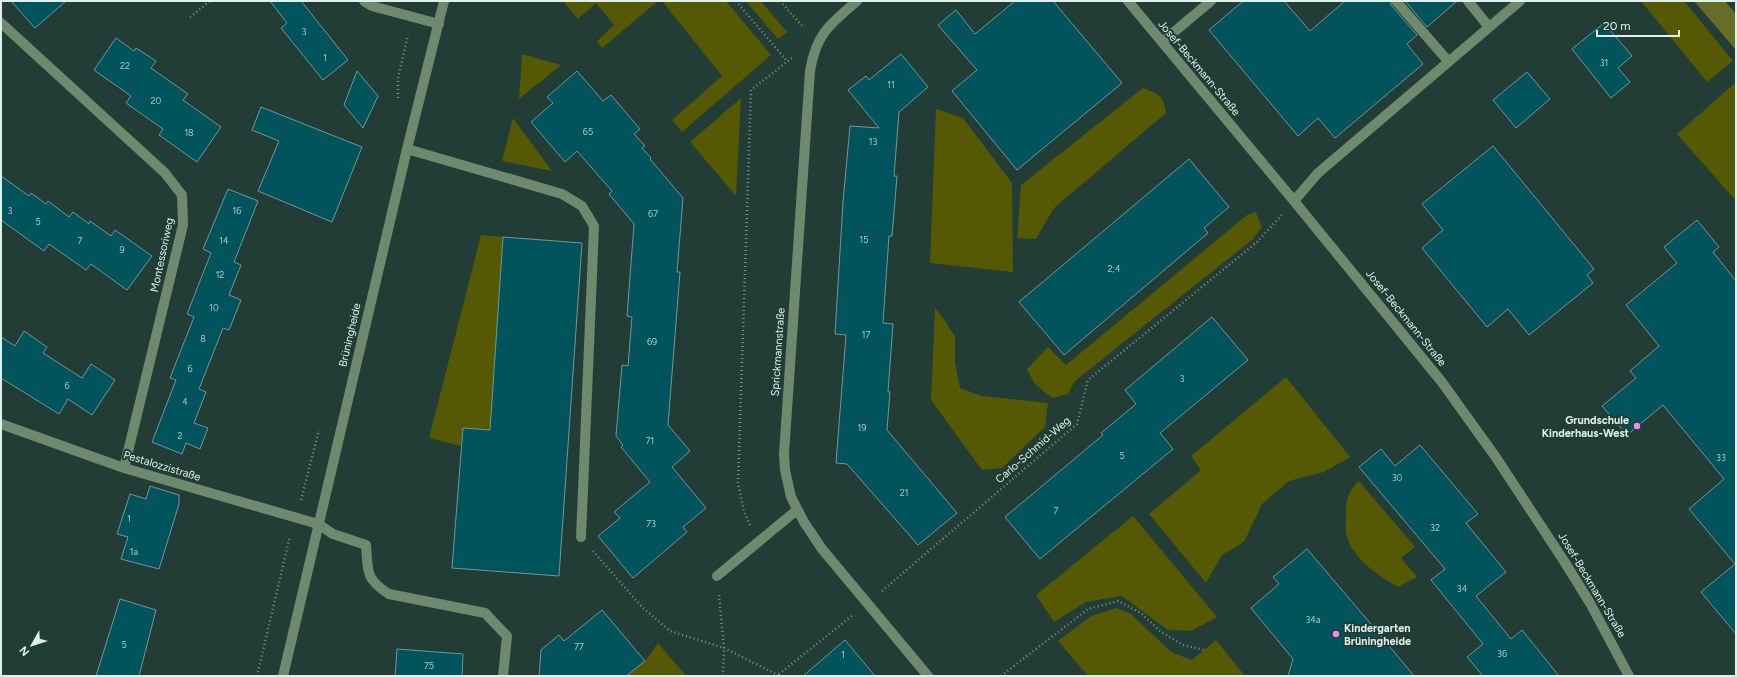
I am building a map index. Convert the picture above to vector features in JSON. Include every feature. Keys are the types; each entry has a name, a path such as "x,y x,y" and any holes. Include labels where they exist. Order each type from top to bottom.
{"street":[{"path":"364,1 372,6 439,24"},
{"name":"Brüningheide","path":"283,676 407,149 444,1"},
{"name":"Sprickmannstraße","path":"857,1 829,25 817,43 810,71 784,454 787,484 797,510 822,549 928,676"},
{"name":"Josef-Beckmann-Straße","path":"1128,1 1441,381 1533,511 1590,603 1629,676"},
{"path":"1162,42 1211,1"},
{"path":"1396,1 1448,61"},
{"path":"1468,1 1489,27"},
{"path":"1294,201 1318,173 1520,1"},
{"name":"Montessoriweg","path":"1,23 165,173 182,195 183,225 124,468"},
{"path":"407,149 562,194 582,206 594,226 581,537"},
{"name":"Pestalozzistraße","path":"1,424 124,468 318,524 334,534 366,545 368,574 379,588 389,594 486,613 507,636 503,676"},
{"path":"717,576 797,510"}],"path":[{"path":"190,17 210,1"},
{"path":"736,1 787,61"},
{"path":"758,543 744,512 738,483 751,90 787,61 817,43 780,1"},
{"name":"Carlo-Schmid-Weg","path":"780,675 868,603 1077,424 1088,380 1257,242 1294,201"},
{"path":"257,676 296,518"},
{"path":"581,537 643,608 670,631 724,648 780,675"},
{"path":"717,576 724,648 723,676"},
{"path":"1001,676 1088,609 1118,601 1141,613 1161,632 1183,645 1204,650"}],"shaded area":[{"path":"563,1 658,1 602,48 597,41 614,25 596,3 578,19"},
{"path":"662,1 726,1 771,55 682,132 672,120 722,76"},
{"path":"746,1 761,1 787,32 778,39"},
{"path":"1641,1 1684,1 1733,61 1707,82"},
{"path":"522,54 561,65 519,99"},
{"path":"1736,82 1736,201 1677,134"},
{"path":"1143,88 1153,92 1162,99 1166,113 1054,208 1036,239 1017,238 1021,185"},
{"path":"741,98 736,196 690,142"},
{"path":"936,109 963,118 1012,183 1013,272 930,263"},
{"path":"513,118 552,171 502,161"},
{"path":"1256,212 1262,227 1253,239 1075,381 1068,394 1052,398 1034,383 1027,369 1048,347 1066,365 1247,215"},
{"path":"481,235 503,237 490,430 463,428 461,446 429,438"},
{"path":"935,308 955,337 955,362 960,388 982,396 1048,403 1045,427 1002,468 982,470 931,400"},
{"path":"1286,377 1350,457 1324,472 1289,481 1262,504 1244,542 1222,555 1206,583 1149,514 1201,470 1191,456"},
{"path":"1359,481 1415,547 1401,558 1417,577 1398,587 1366,565 1353,550 1349,542 1346,530 1346,504 1350,492"},
{"path":"1133,516 1217,617 1191,631 1168,630 1122,596 1086,602 1054,622 1036,595"},
{"path":"1116,608 1130,613 1171,652 1192,660 1216,640 1245,676 1167,676 1163,672 1166,676 1088,676 1058,641 1091,616"},
{"path":"658,643 686,676 626,676 645,661"}],"green space":[{"path":"1694,1 1725,1 1736,14 1736,50"}],"building":[{"path":"11,1 66,1 35,28"},
{"path":"270,1 301,1 348,60 323,80 281,28 287,23"},
{"path":"1015,1 1053,1 1122,83 1017,170 952,91 977,70 938,25 956,10 975,34"},
{"path":"1243,1 1284,1 1310,31 1345,1 1390,1 1391,5 1417,35 1407,44 1423,64 1335,138 1318,118 1298,136 1209,30"},
{"path":"1405,1 1457,1 1427,27"},
{"path":"1604,23 1632,56 1618,68 1630,82 1611,98 1572,49"},
{"path":"116,38 134,51 136,48 156,61 151,68 188,94 183,100 221,127 197,162 159,135 163,129 126,103 131,96 94,70"},
{"path":"901,54 928,87 899,112 894,176 897,176 892,236 889,236 883,323 893,324 887,430 957,513 918,545 847,464 836,463 846,335 835,334 843,202 850,126 879,128 848,90 866,76 869,80"},
{"path":"357,71 378,96 363,128 344,105"},
{"path":"577,71 603,101 611,95 640,129 634,134 645,146 642,148 683,198 677,272 680,272 668,425 690,451 672,467 706,508 683,527 687,532 633,578 598,536 620,518 614,512 650,482 621,447 623,445 616,436 622,365 628,366 632,317 627,316 634,224 609,194 612,191 577,151 565,162 531,122 553,103 547,97"},
{"path":"1527,72 1550,99 1516,128 1493,100"},
{"path":"261,107 362,147 332,222 258,191 279,141 252,130"},
{"path":"1493,146 1594,269 1587,275 1593,283 1529,335 1508,309 1487,327 1422,248 1443,230 1422,204"},
{"path":"1189,159 1229,207 1204,228 1208,233 1064,355 1019,302"},
{"path":"1,176 29,196 31,193 46,204 48,201 69,217 73,212 89,224 90,221 111,236 115,230 152,256 127,290 91,264 86,270 49,244 44,251 1,220"},
{"path":"228,189 258,201 234,262 241,265 229,295 241,300 229,330 223,328 199,389 206,392 194,423 208,428 200,449 186,443 182,454 152,442 176,380 170,378 194,317 187,314 211,253 203,249"},
{"path":"1697,220 1719,247 1713,252 1736,281 1736,634 1701,592 1735,564 1689,509 1724,479 1663,405 1627,435 1602,406 1636,378 1630,371 1659,346 1626,305 1677,263 1664,247"},
{"path":"503,237 582,243 559,576 452,568 463,428 490,430"},
{"path":"1212,317 1248,360 1160,433 1173,449 1040,559 1005,517 1103,435 1101,433 1136,404 1125,390"},
{"path":"24,331 47,347 43,353 82,378 91,364 115,380 92,415 68,399 59,414 1,378 1,337 15,346"},
{"path":"1420,445 1478,514 1466,523 1506,572 1476,596 1511,639 1522,630 1559,676 1483,676 1467,657 1483,644 1431,580 1445,569 1359,467 1381,449 1395,466"},
{"path":"150,486 179,495 179,504 159,569 121,559 128,537 117,534 130,494 146,499"},
{"path":"1307,549 1414,676 1288,676 1293,659 1251,608 1279,584 1273,577"},
{"path":"120,599 156,610 139,676 96,676"},
{"path":"602,610 645,661 626,676 539,676 541,650 559,635 564,641"},
{"path":"845,640 875,676 803,676"},
{"path":"397,649 463,654 462,676 395,676"}],"place":[{"name":"Grundschule Kinderhaus-West","path":"1637,426"},
{"name":"Kindergarten Brüningheide","path":"1336,634"}]}
